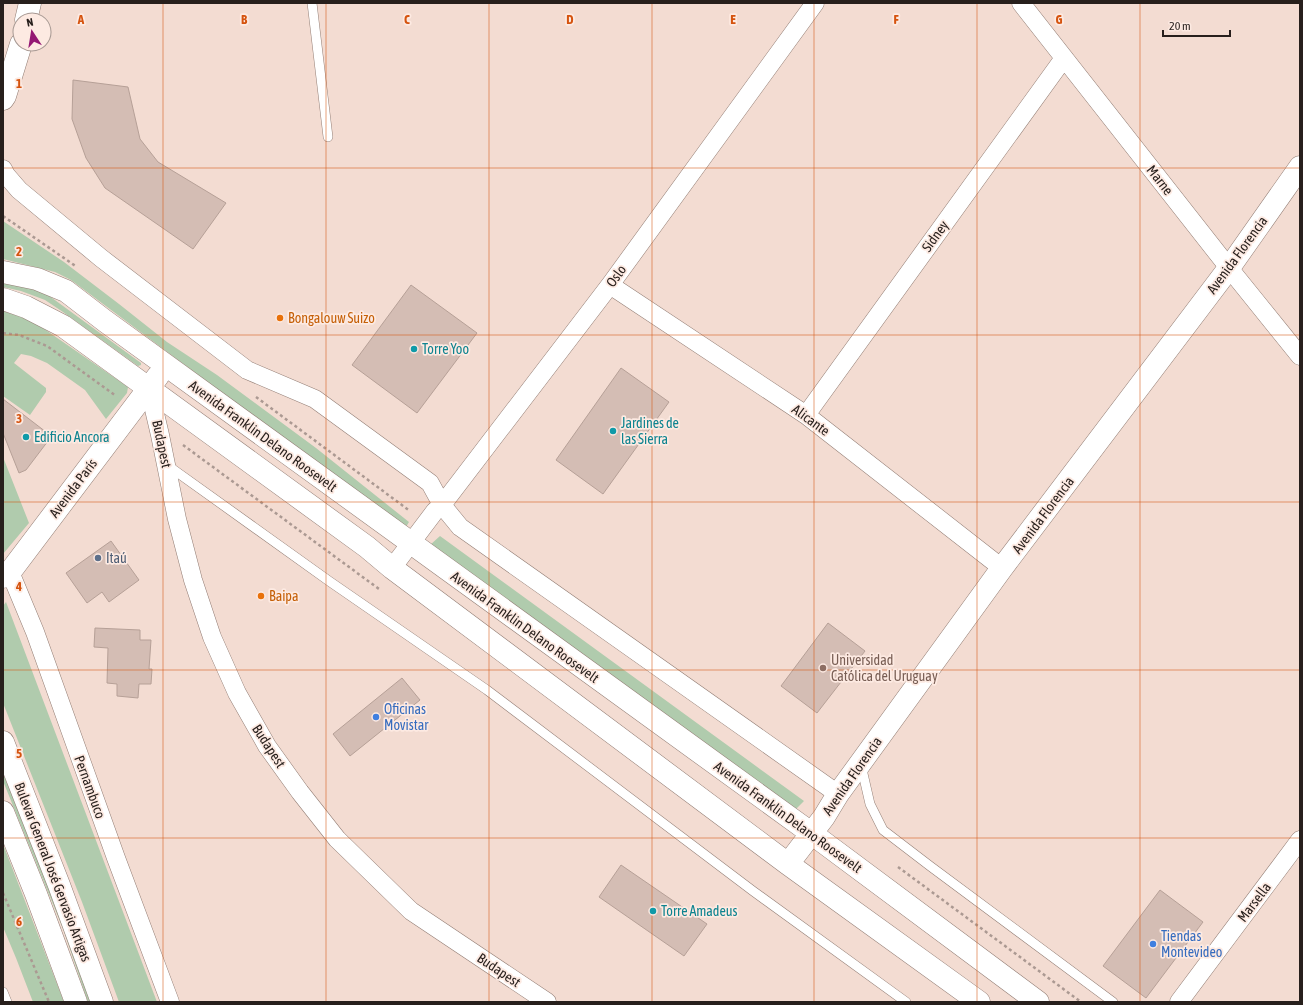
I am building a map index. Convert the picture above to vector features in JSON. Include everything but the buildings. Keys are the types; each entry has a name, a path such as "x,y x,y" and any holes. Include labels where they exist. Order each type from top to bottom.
{"main road":[{"path":"3,99 19,52"},
{"name":"Avenida Florencia","path":"788,864 1002,568 1229,268 1300,167"},
{"name":"Avenida Franklin Delano Roosevelt","path":"3,272 37,279 66,290 166,366 811,833 1038,1002"},
{"name":"Avenida Franklin Delano Roosevelt","path":"3,299 26,307 63,326 149,388 366,547 788,864 974,1001"},
{"name":"Avenida París","path":"5,579 166,366"},
{"name":"Bulevar General José Gervasio Artigas","path":"3,742 59,885 102,1002"},
{"name":"Bulevar General José Gervasio Artigas","path":"3,812 36,894 76,1002"}],"street":[{"name":"Oslo","path":"392,568 610,285 815,3"},
{"name":"Marne","path":"1021,3 1300,356"},
{"name":"Sidney","path":"806,415 1064,58"},
{"path":"3,169 6,175 24,195 101,258 247,370 315,400 430,483 442,505 460,527 838,794"},
{"name":"Alicante","path":"610,285 806,415 1002,568"},
{"name":"Budapest","path":"149,388 177,519 193,580 212,637 237,693 267,746 300,792 337,839 411,912 547,1002"},
{"name":"Pernambuco","path":"5,579 35,632 108,837 170,1002"},
{"name":"Marsella","path":"1179,1002 1300,840"}],"lane":[{"path":"312,3 328,137"},
{"path":"166,464 329,581 487,690 753,891 906,1002"},
{"path":"861,762 870,804 883,830 1113,1002"},
{"path":"3,992 7,1002"}],"path":[{"path":"3,893 49,1002"}],"green space":[{"path":"3,221 64,262 167,342 217,375 316,448 409,522 403,532 309,458 71,280 55,272 3,259"},
{"path":"3,282 38,290 48,295 141,363 141,365 138,366 45,300 21,291 3,287"},
{"path":"3,311 21,317 40,326 128,387 127,393 106,419 85,390 47,363 31,356 21,354 14,363 46,388 46,392 30,415 3,396"},
{"path":"3,457 29,523 3,554"},
{"path":"440,536 804,801 793,812 430,545"},
{"path":"6,602 157,1002 119,1002 82,902 3,703 3,606"},
{"path":"3,773 65,928 91,1002 88,1002 63,929 3,781"},
{"path":"3,844 64,1002 33,1002 3,927"}],"place":[{"name":"Bongalouw Suizo","path":"280,318"},
{"name":"Torre Yoo","path":"414,349"},
{"name":"Jardines de las Sierra","path":"613,431"},
{"name":"Edificio Ancora","path":"26,437"},
{"name":"Itaú","path":"98,558"},
{"name":"Baipa","path":"261,596"},
{"name":"Universidad Católica del Uruguay","path":"823,668"},
{"name":"Oficinas Movistar","path":"376,717"},
{"name":"Torre Amadeus","path":"653,911"},
{"name":"Tiendas Montevideo","path":"1153,944"}]}
